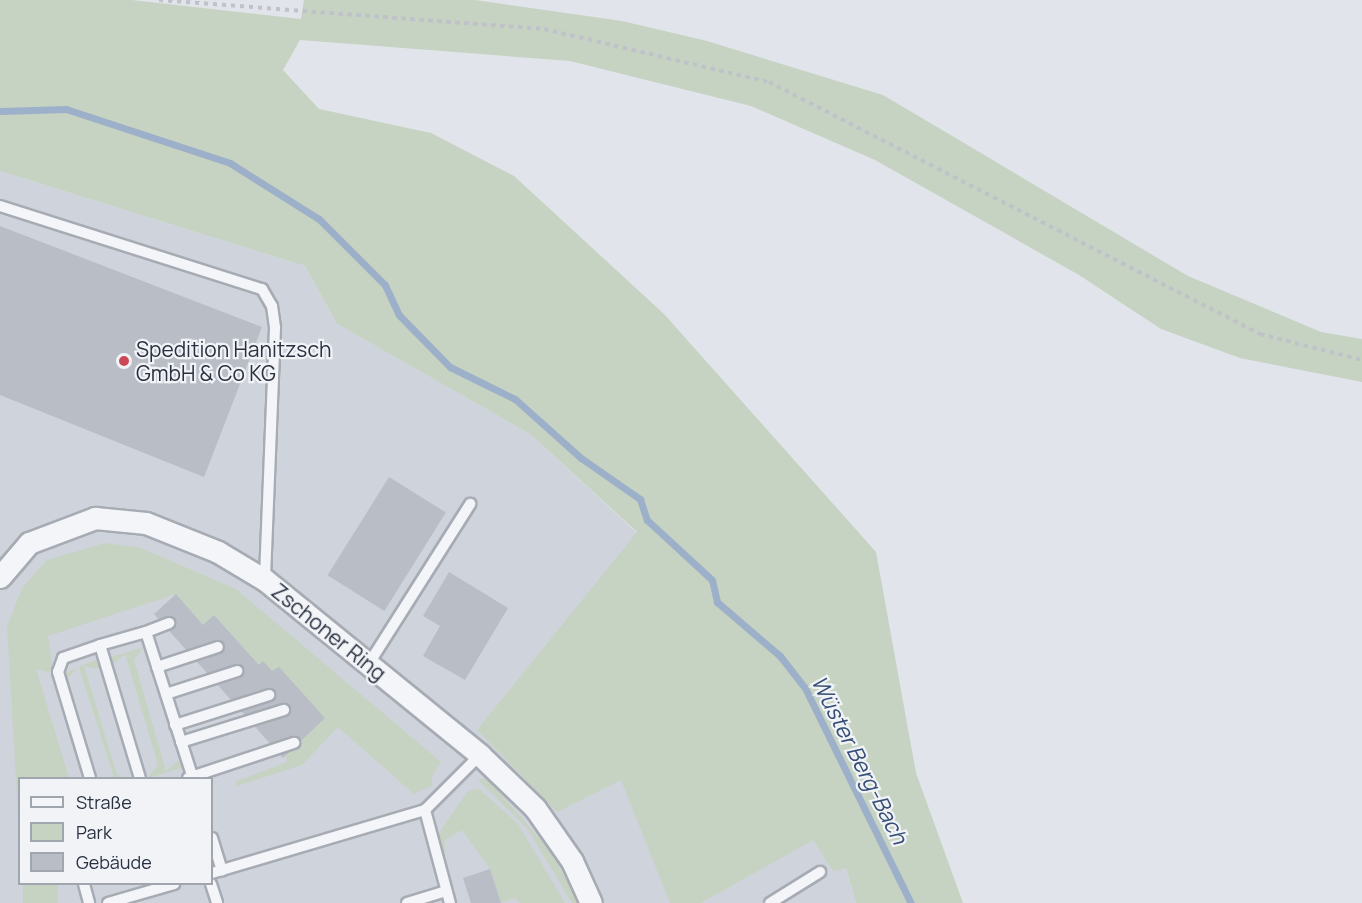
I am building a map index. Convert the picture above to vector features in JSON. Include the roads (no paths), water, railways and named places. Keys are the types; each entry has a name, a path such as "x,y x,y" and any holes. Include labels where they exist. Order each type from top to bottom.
{"street":[{"name":"Zschoner Ring","path":"0,577 29,543 95,518 174,531 265,580 480,755 535,808 572,861 591,903"}],"lane":[{"path":"0,206 262,289 272,306 275,328 265,580"},
{"path":"368,664 470,504"},
{"path":"90,777 58,672 63,658 169,623"},
{"path":"146,632 191,777"},
{"path":"100,645 140,777"},
{"path":"157,667 218,647"},
{"path":"166,694 237,671"},
{"path":"176,725 269,695"},
{"path":"181,742 284,710"},
{"path":"194,777 294,743"},
{"path":"213,845 217,871 425,810 480,755"},
{"path":"425,810 450,903"},
{"path":"770,903 820,872"},
{"path":"84,885 89,903"},
{"path":"108,903 171,885"},
{"path":"211,885 217,903"},
{"path":"407,903 446,891"}],"waterway":[{"name":"Wüster Berg-Bach","path":"0,111 66,109 230,163 319,219 385,285 399,315 450,367 515,399 581,458 640,499 647,520 712,580 717,602 780,656 805,688 911,903"}],"place":[{"name":"Spedition Hanitzsch GmbH & Co KG","path":"124,361"}]}
